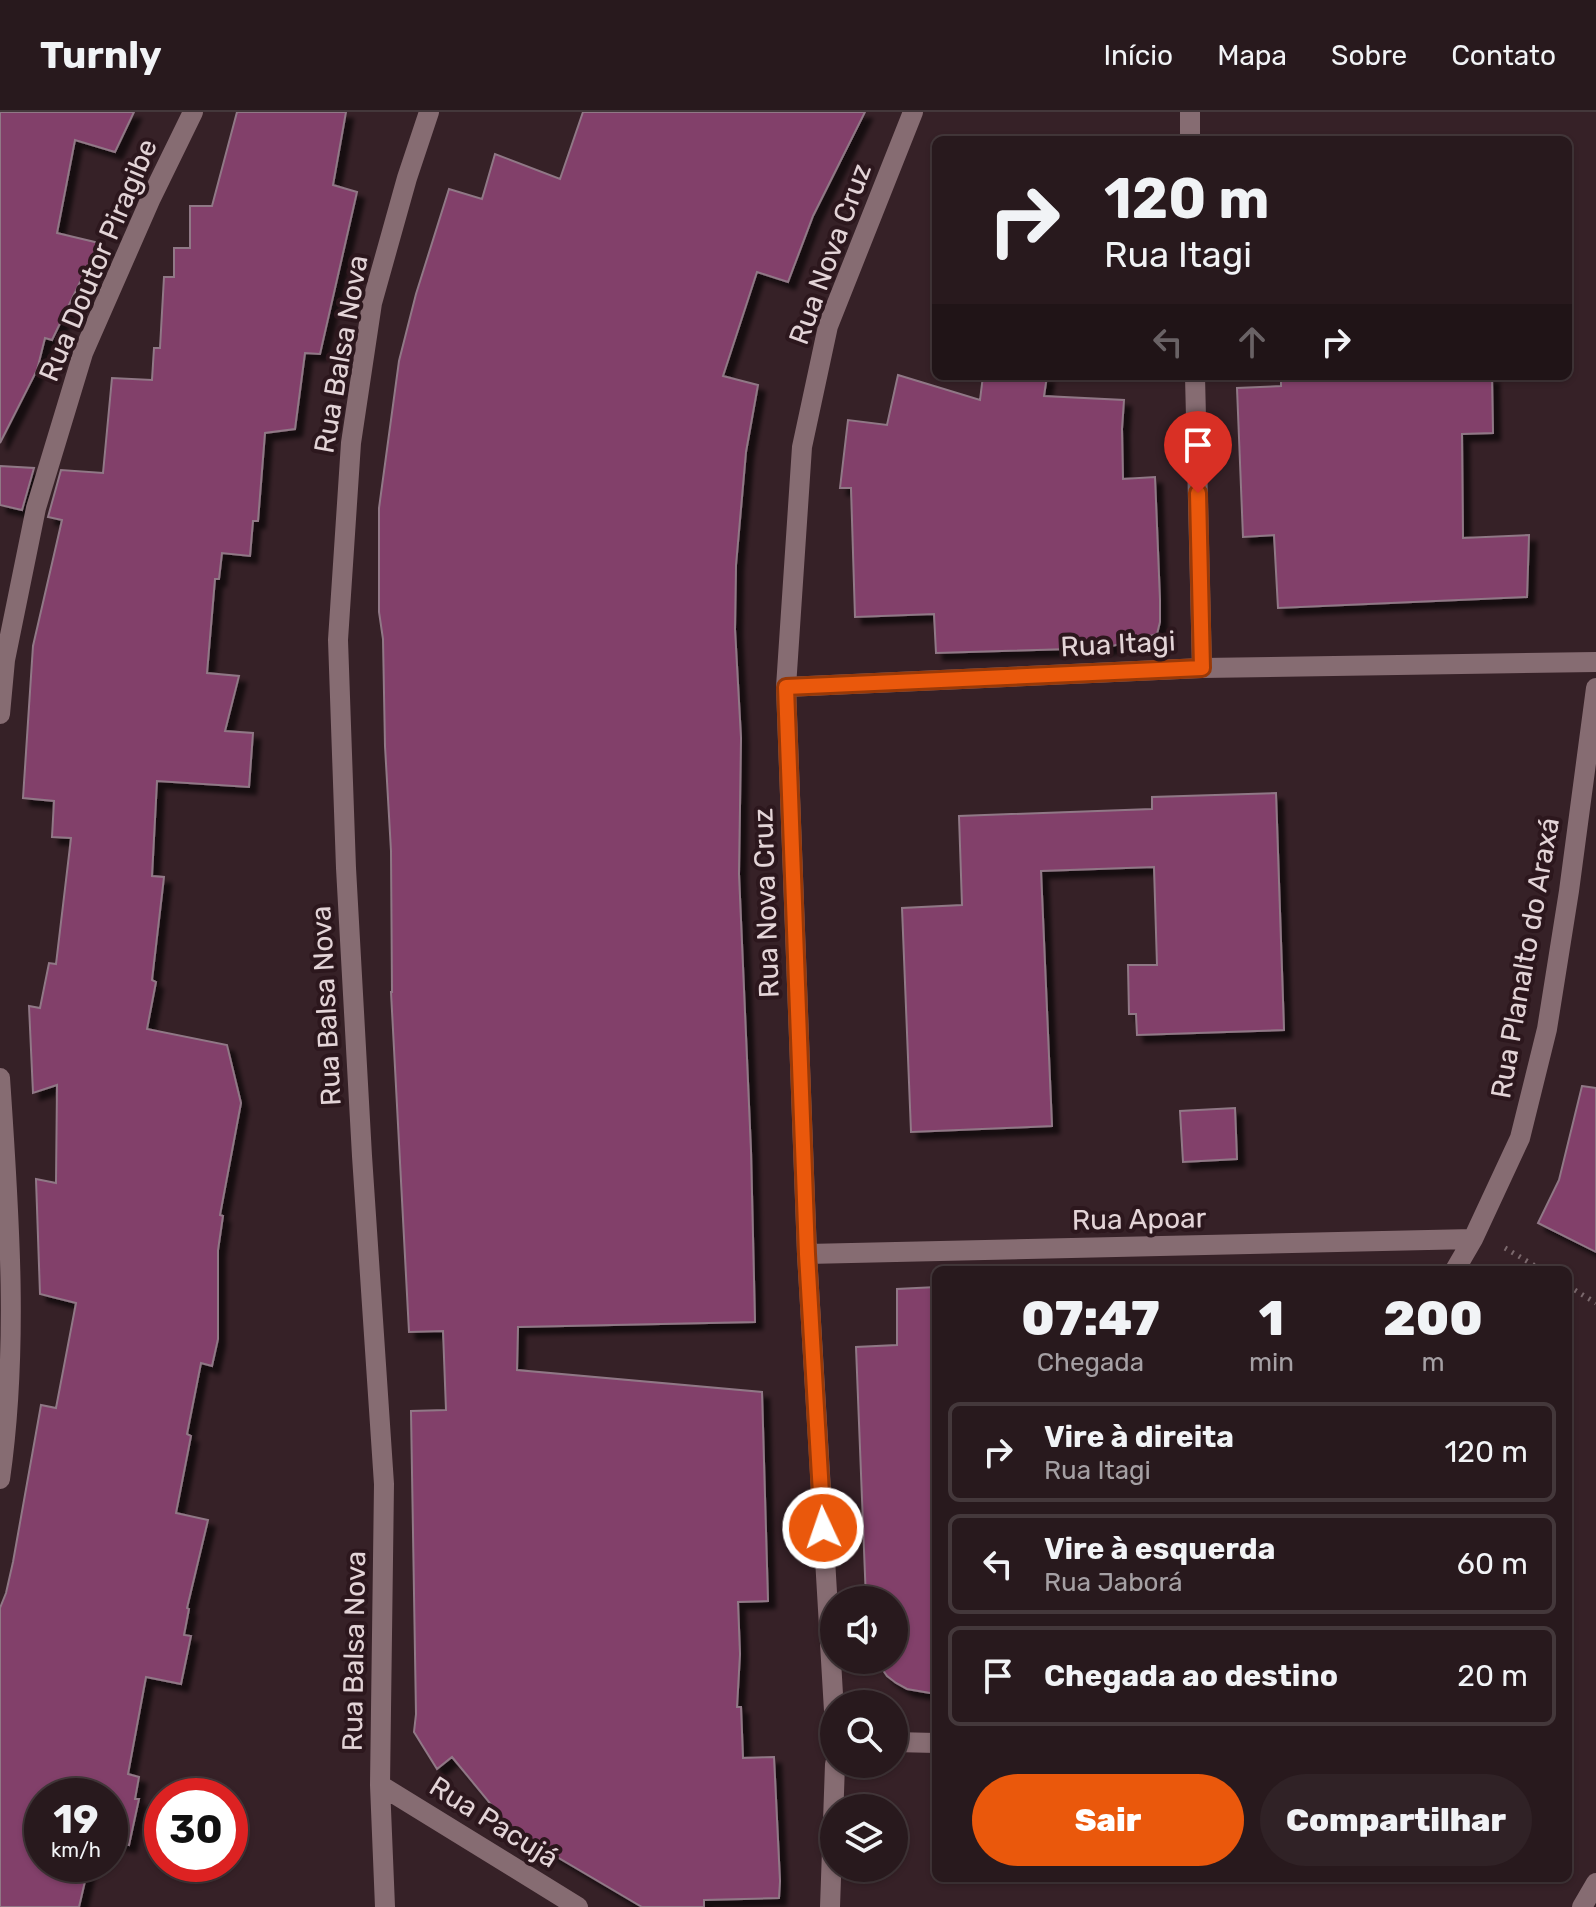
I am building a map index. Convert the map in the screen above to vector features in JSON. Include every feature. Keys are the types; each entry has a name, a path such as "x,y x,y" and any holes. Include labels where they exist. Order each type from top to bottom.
{"street":[{"name":"Rua Doutor Piragibe","path":"0,714 2,660 36,508 83,353 151,198 193,112"},
{"name":"Rua Balsa Nova","path":"385,1907 380,1785 384,1484 349,928 338,640 351,443 372,303 429,112"},
{"name":"Rua Nova Cruz","path":"833,1690 807,1254 786,687 802,447 828,326 913,112"},
{"path":"1190,112 1190,136"},
{"path":"1195,380 1202,668"},
{"name":"Rua Itagi","path":"786,687 1202,668 1596,662"},
{"name":"Rua Planalto do Araxá","path":"1457,1266 1520,1138 1547,1029 1596,688"},
{"path":"0,1078 9,1221 9,1383 0,1479"},
{"name":"Rua Apoar","path":"807,1254 1473,1239"},
{"path":"908,1742 932,1743"},
{"path":"830,1907 835,1778"},
{"name":"Rua Pacujá","path":"380,1785 578,1907"},
{"path":"1582,1907 1596,1883"}],"path":[{"path":"1572,1288 1596,1303"}],"building":[{"path":"0,112 134,112 115,152 75,140 57,233 99,243 52,340 45,338 37,370 0,443"},
{"path":"237,112 346,112 333,185 357,192 320,354 305,353 295,429 265,433 258,521 253,521 250,556 222,553 219,579 215,579 207,673 239,676 225,731 253,733 249,787 157,781 152,876 164,877 152,980 156,982 147,1029 227,1045 241,1103 220,1215 223,1216 218,1250 218,1339 212,1366 201,1363 176,1513 208,1520 187,1608 184,1635 191,1636 181,1684 146,1677 128,1774 139,1777 135,1799 139,1799 129,1845 128,1778 24,1778 24,1882 85,1882 79,1907 0,1907 0,1608 13,1562 41,1405 56,1408 76,1303 40,1294 36,1179 56,1183 57,1085 33,1093 29,1006 40,1008 49,963 56,964 71,838 52,837 54,801 23,798 33,646 62,520 48,517 61,470 103,473 112,378 152,380 154,348 160,348 164,277 174,277 174,248 190,248 190,206 212,206"},
{"path":"583,112 865,112 813,216 788,282 757,272 723,376 758,385 746,452 736,565 735,629 741,738 739,874 755,1322 518,1327 517,1370 762,1392 768,1601 738,1602 740,1654 737,1707 741,1707 743,1758 774,1757 779,1898 704,1900 704,1907 642,1907 489,1817 494,1808 452,1757 437,1769 414,1732 411,1411 446,1410 443,1331 409,1332 391,992 391,851 383,639 379,612 379,508 399,361 449,189 482,199 495,154 560,179"},
{"path":"898,375 980,400 982,380 1046,380 1044,396 1124,400 1123,479 1155,477 1160,600 1157,634 1105,648 936,653 934,614 855,617 851,488 840,488 848,420 887,425"},
{"path":"1281,380 1492,380 1493,433 1462,434 1463,538 1529,535 1527,597 1278,608 1274,535 1243,537 1237,388 1281,386"},
{"path":"0,466 34,468 22,510 0,505"},
{"path":"1276,793 1284,1030 1137,1035 1136,1014 1129,1014 1128,965 1157,965 1154,867 1041,871 1052,1126 911,1132 902,908 962,905 959,816 1152,809 1152,797"},
{"path":"1582,1086 1596,1088 1596,1252 1538,1223 1559,1180"},
{"path":"1235,1108 1237,1159 1183,1162 1180,1111"},
{"path":"932,1287 932,1693 907,1689 886,1674 908,1674 908,1586 865,1586 856,1347 897,1345 897,1289"}],"route":[{"path":"823,1528 807,1254 786,687 1202,668 1198,493"}]}
